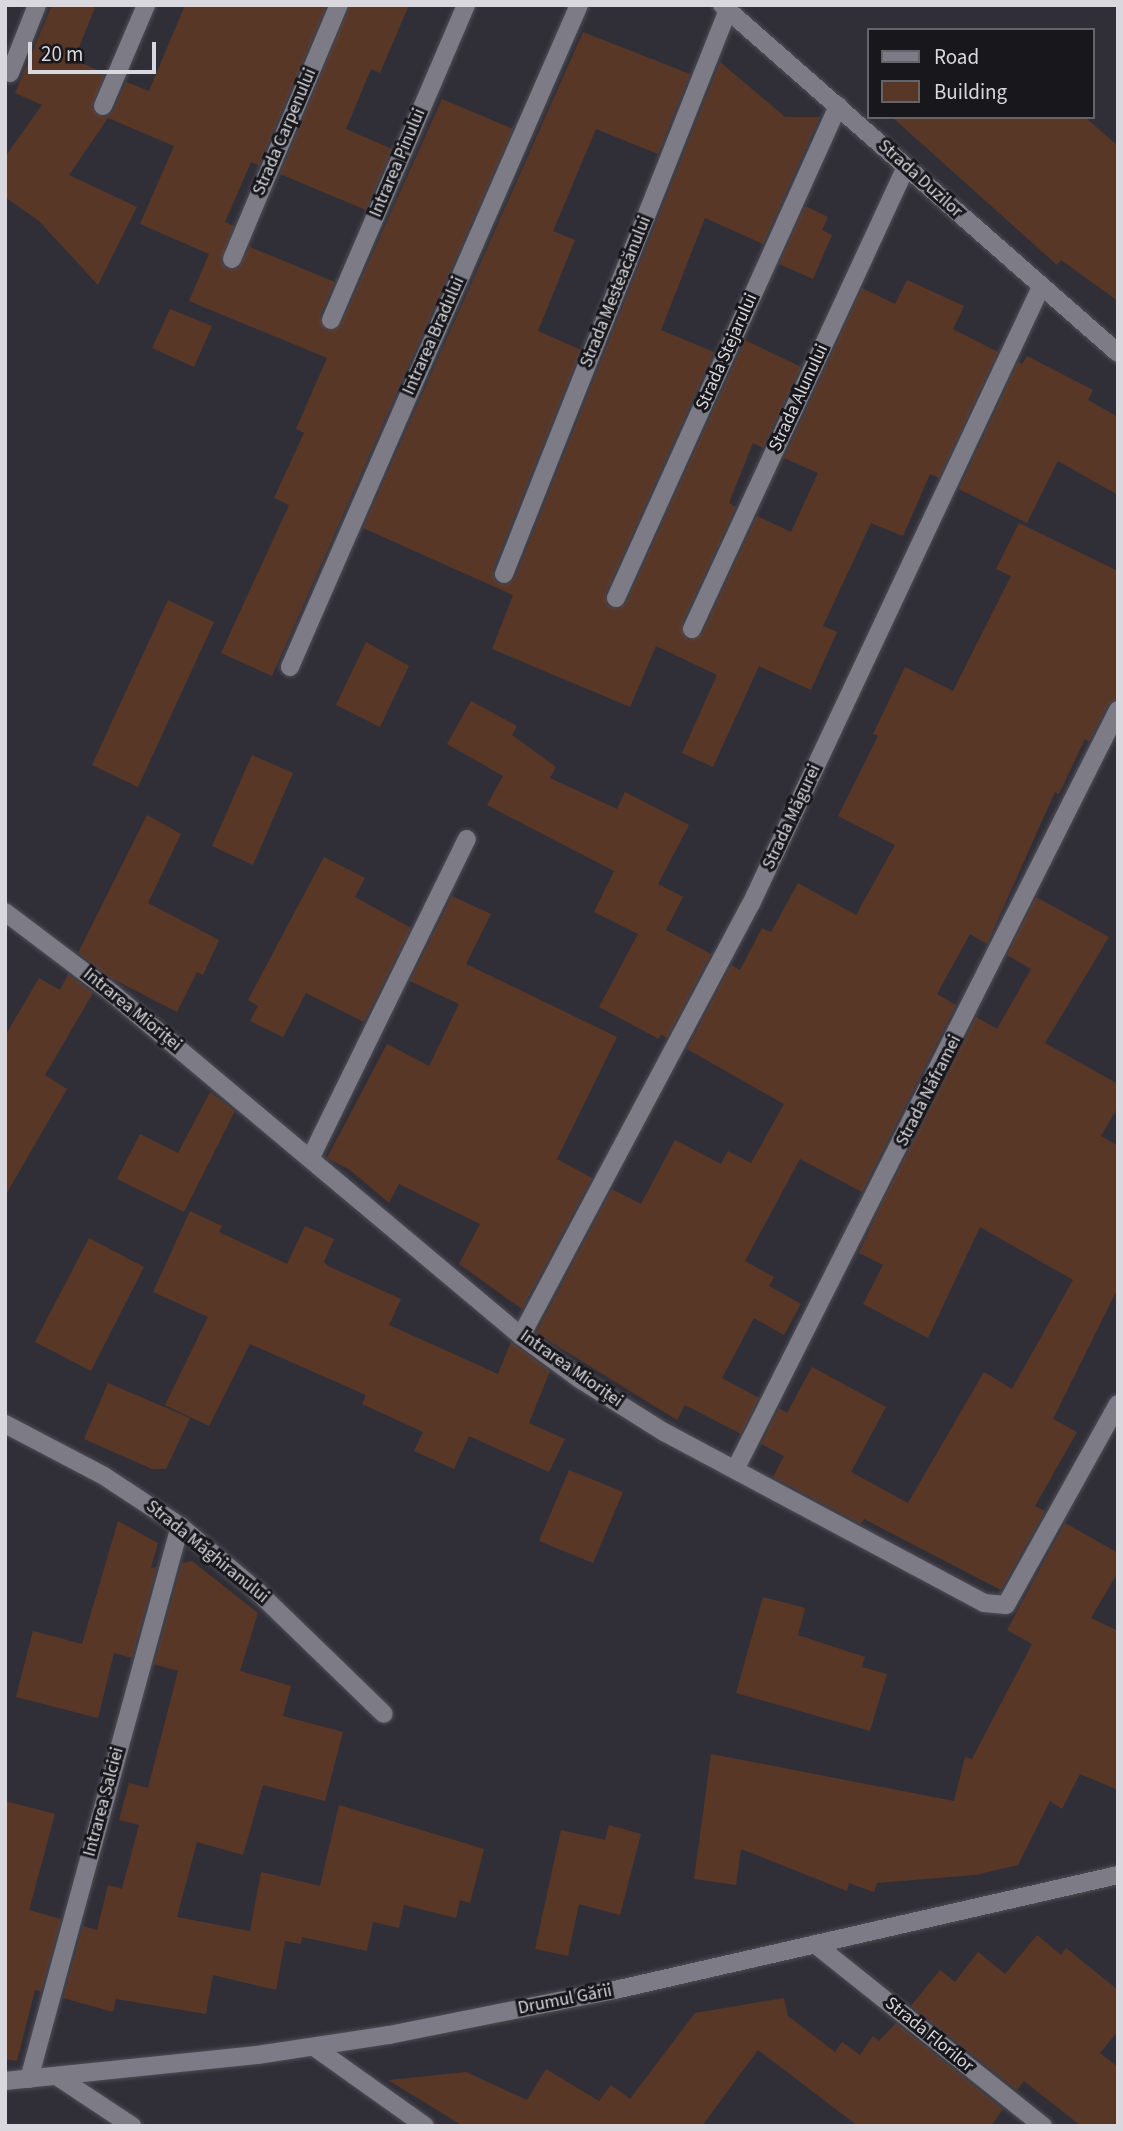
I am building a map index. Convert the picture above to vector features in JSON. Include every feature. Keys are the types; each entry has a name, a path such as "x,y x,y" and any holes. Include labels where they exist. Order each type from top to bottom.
{"street":[{"path":"10,73 37,5"},
{"path":"103,106 146,5"},
{"name":"Strada Carpenului","path":"232,259 339,5"},
{"name":"Intrarea Pinului","path":"331,320 466,5"},
{"name":"Intrarea Bradului","path":"290,667 579,5"},
{"name":"Strada Duzilor","path":"725,8 1118,353"},
{"name":"Strada Mesteacănului","path":"504,574 725,8"},
{"name":"Strada Stejarului","path":"616,598 838,106"},
{"name":"Strada Alunului","path":"692,629 906,167"},
{"name":"Strada Măgurei","path":"521,1336 751,904 1041,287"},
{"name":"Strada Năframei","path":"735,1470 1118,710"},
{"path":"311,1157 467,839"},
{"name":"Intrarea Mioriței","path":"5,912 71,960 311,1157 521,1336 581,1380 735,1470 984,1603 1006,1605 1118,1404"},
{"name":"Strada Măghiranului","path":"5,1424 104,1476 180,1526 258,1592 384,1714"},
{"name":"Intrarea Salciei","path":"29,2079 180,1526"},
{"name":"Drumul Gării","path":"5,2081 314,2047 615,1990 1118,1875"},
{"name":"Strada Florilor","path":"814,1944 1043,2126"},
{"path":"314,2047 425,2126"},
{"path":"58,2077 132,2126"}],"building":[{"path":"52,5 96,5 74,60 105,73 92,107 104,117 113,111 126,82 149,91 185,5 327,5 259,165 251,162 225,222 234,226 221,260 227,269 238,268 250,247 335,282 320,316 327,331 341,324 442,99 513,129 272,676 221,653 289,505 274,498 304,433 296,429 327,358 189,301 209,254 140,224 174,146 108,118 69,175 137,207 98,285 39,221 5,197 5,157 42,105 15,93"},
{"path":"350,5 409,5 380,73 371,69 346,129 392,149 366,210 280,174"},
{"path":"583,32 690,74 658,154 596,129 553,231 575,240 538,331 581,350 493,570 496,582 506,585 515,578 720,62 785,117 820,117 763,244 705,218 661,330 714,352 606,593 607,605 618,609 626,603 745,340 801,367 763,448 753,443 729,503 736,507 682,624 688,640 702,634 757,516 791,532 818,473 784,458 862,288 895,304 907,280 964,306 953,329 998,352 939,478 930,474 903,536 871,523 823,626 837,632 811,690 759,666 713,767 682,753 717,675 656,646 630,707 492,649 513,595 363,528"},
{"path":"894,119 1087,119 1118,146 1118,301 1061,260 1057,265"},
{"path":"805,206 828,217 822,230 832,235 813,279 779,264"},
{"path":"170,309 212,326 194,367 152,348"},
{"path":"1027,356 1093,390 1088,400 1118,417 1118,495 1058,461 1027,523 959,489 1018,362 1022,364"},
{"path":"1019,523 1118,571 1118,699 1108,705 1089,742 1085,739 1059,794 1055,792 987,944 970,934 937,994 956,1005 862,1192 800,1159 745,1261 774,1277 769,1286 801,1304 784,1335 754,1318 722,1378 759,1398 741,1434 685,1405 677,1420 536,1333 612,1189 641,1204 675,1140 721,1164 728,1151 751,1163 784,1104 687,1049 731,965 740,970 762,928 771,932 798,883 856,915 895,845 838,816 878,736 873,734 905,667 953,691 1011,576 996,569"},
{"path":"168,600 214,622 138,787 92,765"},
{"path":"366,642 409,666 380,727 336,705"},
{"path":"471,701 517,726 512,735 556,767 550,778 617,809 625,792 689,825 658,884 683,897 666,930 711,954 667,1038 661,1034 659,1039 599,1007 638,934 594,912 614,871 487,805 503,776 447,744"},
{"path":"252,755 293,773 253,865 212,846"},
{"path":"147,815 181,834 148,903 219,940 203,975 197,972 177,1012 109,977 78,953"},
{"path":"324,857 365,878 355,897 411,928 364,1022 306,993 283,1037 250,1021 258,1006 248,1000"},
{"path":"452,896 491,914 466,964 617,1037 557,1159 592,1178 522,1309 459,1264 480,1224 399,1184 389,1203 350,1170 327,1158 387,1044 429,1066 459,1004 410,981"},
{"path":"1036,897 1109,937 1045,1043 1118,1084 1118,1107 1101,1136 1118,1146 1118,1288 1053,1419 1077,1432 1035,1506 1045,1511 1001,1590 864,1519 861,1524 773,1477 784,1456 761,1444 779,1408 787,1413 812,1367 886,1407 851,1472 908,1503 984,1372 1012,1389 1073,1280 980,1227 928,1338 863,1304 883,1265 859,1253 976,1017 997,1029 1031,969 1007,955"},
{"path":"68,974 93,993 45,1075 67,1089 5,1196 5,1036 39,978 60,990"},
{"path":"210,1092 235,1111 184,1212 117,1179 140,1134 178,1153"},
{"path":"190,1211 222,1226 219,1232 287,1264 305,1226 334,1239 324,1262 328,1266 401,1299 389,1325 498,1374 511,1342 550,1371 529,1423 565,1439 549,1472 469,1436 454,1469 414,1451 423,1432 362,1404 366,1395 250,1344 209,1426 165,1405 208,1317 153,1292"},
{"path":"89,1238 144,1267 91,1371 35,1342"},
{"path":"108,1383 190,1418 166,1469 152,1469 84,1439"},
{"path":"569,1470 623,1492 593,1563 539,1541"},
{"path":"118,1521 158,1543 151,1568 157,1567 132,1658 114,1653 98,1718 16,1697 33,1631 82,1644"},
{"path":"1065,1523 1118,1553 1118,1572 1091,1618 1118,1631 1118,1790 1080,1774 1062,1809 1050,1801 1018,1865 975,1875 877,1883 874,1892 849,1883 847,1891 741,1849 736,1885 694,1879 711,1754 954,1801 965,1757 972,1759 1032,1644 1007,1630"},
{"path":"192,1561 258,1613 240,1671 291,1686 283,1716 343,1732 325,1801 263,1785 243,1855 197,1842 177,1917 250,1931 261,1872 320,1886 339,1805 484,1849 470,1903 460,1900 456,1918 404,1905 399,1928 373,1922 367,1951 302,1937 301,1944 285,1941 276,1990 213,1975 206,2014 116,1999 113,2012 63,1998 83,1926 97,1930 108,1885 122,1889 139,1825 119,1820 129,1783 148,1788 178,1671 154,1664 182,1563"},
{"path":"763,1597 805,1608 798,1635 865,1657 862,1667 887,1674 870,1731 736,1693"},
{"path":"5,1801 55,1814 29,1910 61,1919 41,1992 35,1990 17,2061 5,2059"},
{"path":"609,1825 641,1834 620,1915 579,1904 568,1956 535,1949 561,1830 605,1840"},
{"path":"1037,1935 1061,1955 1066,1948 1118,1990 1118,2031 1100,2053 1118,2067 1118,2126 1081,2126 1024,2081 1017,2090 911,2006 940,1970 955,1982 978,1952 1005,1974"},
{"path":"784,1998 788,2016 835,2052 842,2042 860,2055 873,2036 879,2041 896,2023 1003,2109 991,2126 858,2126 758,2050 702,2126 463,2126 388,2080 466,2072 527,2100 546,2069 599,2101 611,2085 630,2099 695,2013"}]}
